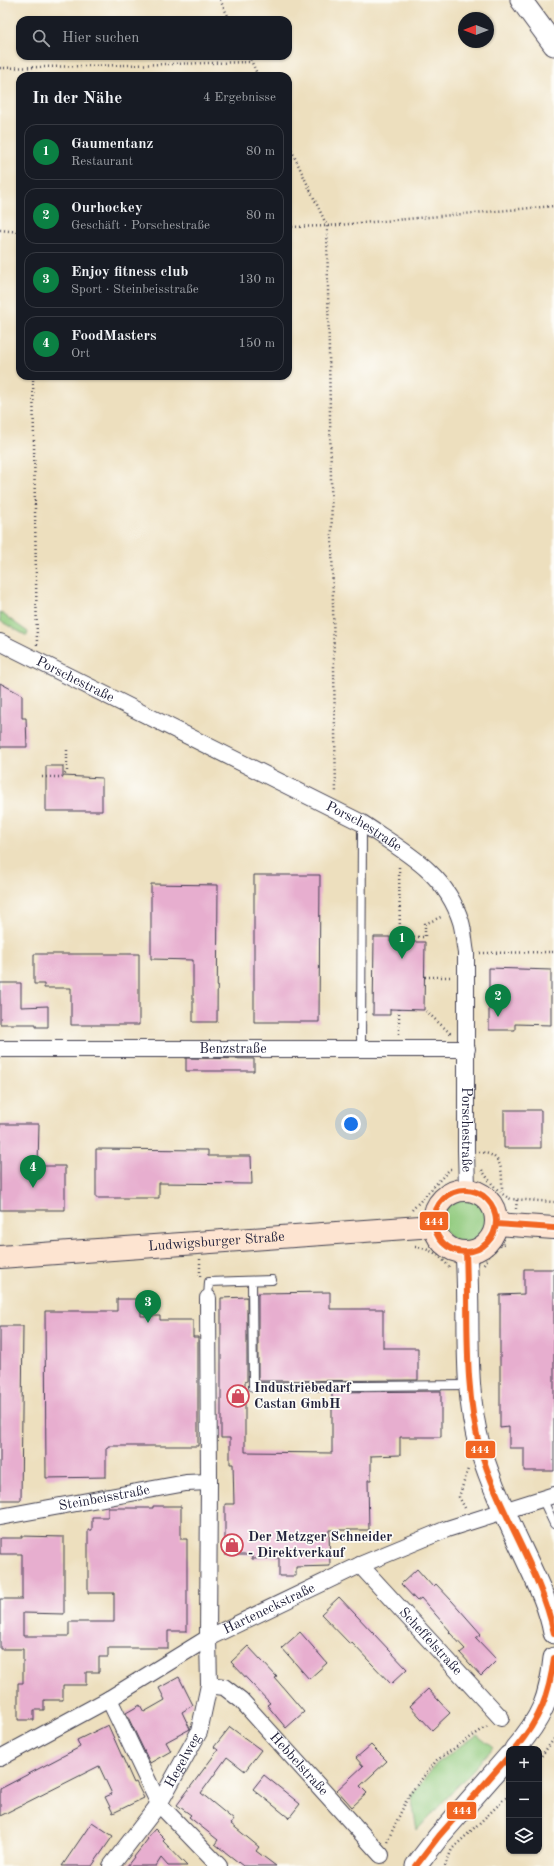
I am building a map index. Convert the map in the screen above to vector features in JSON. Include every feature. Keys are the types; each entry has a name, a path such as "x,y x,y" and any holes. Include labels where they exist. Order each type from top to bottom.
{"main road":[{"path":"467,1179 488,1200 494,1209 496,1224 488,1241 475,1250 461,1264 450,1248 443,1243 437,1235 421,1233 442,1199 467,1179"},
{"path":"496,1224 554,1228"},
{"name":"Ludwigsburger Straße","path":"0,1258 421,1233"}],"street":[{"path":"521,0 554,45"},
{"name":"Porschestraße","path":"0,642 362,823 418,860 438,880 451,898 462,923 466,953 467,1179"},
{"name":"Benzstraße","path":"0,1049 467,1049"},
{"path":"461,1264 469,1385 474,1421 480,1448 505,1510 536,1579 552,1620 554,1633"},
{"path":"208,1298 208,1638"},
{"name":"Steinbeisstraße","path":"0,1517 186,1483 209,1482"},
{"name":"Harteneckstraße","path":"0,1758 108,1699 208,1638 360,1565 447,1529 548,1497"},
{"name":"Scheffelstraße","path":"360,1565 501,1718"},
{"name":"Hegelweg","path":"111,1866 159,1804 199,1732 209,1685 208,1638"},
{"path":"517,1746 541,1714 550,1691 554,1658"},
{"name":"Hebbelstraße","path":"209,1685 224,1687 241,1700 381,1855"},
{"path":"108,1699 159,1804 218,1866"},
{"path":"416,1866 439,1836 506,1759"}],"lane":[{"path":"361,1049 362,823"},
{"path":"208,1298 209,1282 272,1280"},
{"path":"252,1281 253,1387 469,1385"},
{"path":"548,1497 554,1524"}],"path":[{"path":"220,0 228,16"},
{"path":"0,68 252,62 256,72"},
{"path":"292,152 327,226 335,809"},
{"path":"292,227 327,226 554,206"},
{"path":"0,230 16,232"},
{"path":"33,380 38,661"},
{"path":"42,777 62,777 67,772 67,748"},
{"path":"399,847 400,938 425,937 425,924 456,911"},
{"path":"466,953 554,952"},
{"path":"425,977 466,977"},
{"path":"399,1009 399,1049"},
{"path":"426,1011 467,1049"},
{"path":"466,1150 488,1153 496,1158 501,1166 502,1192"},
{"path":"509,1243 495,1248 482,1268 446,1262 427,1248 412,1209 450,1169 467,1179 481,1169 495,1188 502,1192 505,1196 511,1198 554,1202"},
{"path":"381,1855 409,1795 438,1760 501,1718"},
{"path":"542,1755 554,1739"},
{"path":"445,1866 452,1849 506,1798"}],"green space":[{"path":"0,612 28,632 27,636 0,621"},
{"path":"462,1198 470,1198 479,1202 485,1208 489,1221 485,1234 479,1240 470,1244 462,1244 453,1240 447,1234 443,1225 443,1217 447,1208 453,1202"},
{"path":"477,1735 493,1748 417,1830 411,1796 438,1762"}],"building":[{"path":"0,683 22,695 22,718 26,718 27,747 0,747"},
{"path":"46,766 63,766 63,776 102,778 102,811 46,811"},
{"path":"254,875 320,875 319,1022 254,1022"},
{"path":"151,884 218,885 217,1022 193,1022 193,960 151,959"},
{"path":"374,937 390,937 390,942 425,942 424,1010 390,1009 390,1015 373,1015"},
{"path":"34,954 139,954 139,1025 71,1025 71,988 44,988 44,984 34,984"},
{"path":"489,968 551,970 551,1025 515,1024 515,1030 489,1030"},
{"path":"0,983 21,983 21,1007 48,1006 48,1027 36,1027 36,1024 0,1024"},
{"path":"186,1058 254,1059 254,1071 186,1071"},
{"path":"504,1110 541,1110 541,1148 504,1148"},
{"path":"0,1124 39,1124 38,1166 65,1166 65,1210 0,1210"},
{"path":"96,1149 208,1150 208,1156 251,1156 252,1184 159,1183 159,1198 96,1198"},
{"path":"524,1269 554,1269 554,1471 524,1471 524,1448 509,1448 509,1427 500,1428 500,1295 524,1294"},
{"path":"330,1292 330,1309 383,1309 383,1348 418,1348 418,1380 258,1381 258,1293"},
{"path":"247,1297 245,1452 332,1453 332,1392 441,1391 441,1437 400,1437 400,1455 371,1456 371,1480 368,1480 369,1530 329,1530 330,1566 296,1567 296,1576 279,1576 279,1558 252,1559 252,1555 225,1555 225,1504 234,1504 233,1464 230,1464 230,1438 221,1438 221,1298"},
{"path":"117,1299 141,1299 141,1316 160,1316 160,1320 193,1320 193,1337 198,1337 198,1446 108,1446 108,1448 106,1448 106,1477 46,1478 45,1311 117,1311"},
{"path":"0,1326 23,1326 21,1500 0,1500"},
{"path":"153,1506 181,1506 181,1539 187,1539 187,1631 168,1631 168,1648 108,1648 108,1657 99,1657 99,1672 86,1672 86,1685 63,1685 63,1700 44,1700 44,1710 34,1710 34,1720 18,1720 18,1683 23,1683 23,1649 0,1649 0,1599 22,1599 22,1554 0,1554 0,1538 22,1538 22,1536 64,1537 64,1614 23,1613 23,1636 69,1636 69,1622 114,1622 114,1593 88,1593 88,1530 92,1530 92,1517 108,1517 108,1508 153,1508"},
{"path":"417,1569 433,1587 436,1584 452,1601 481,1634 476,1638 497,1660 481,1676 460,1653 465,1649 449,1632 450,1631 421,1598 417,1601 401,1584"},
{"path":"339,1597 407,1669 391,1684 352,1643 350,1644 321,1614"},
{"path":"300,1632 327,1663 309,1679 282,1648"},
{"path":"248,1646 277,1677 275,1678 304,1712 286,1728 267,1705 270,1703 231,1662"},
{"path":"179,1677 193,1705 182,1712 190,1729 166,1742 171,1751 150,1763 126,1713 140,1705 144,1712 165,1700 159,1688"},
{"path":"428,1689 450,1713 432,1730 410,1706"},
{"path":"108,1725 134,1783 136,1782 144,1798 113,1813 105,1797 112,1794 99,1766 0,1816 0,1789 80,1747 77,1740"},
{"path":"230,1727 261,1750 245,1771 227,1757 201,1793 234,1820 231,1824 259,1847 256,1851 276,1866 243,1866 215,1844 218,1840 189,1817 191,1815 177,1805 218,1750 214,1747"},
{"path":"371,1745 387,1761 360,1786 367,1793 352,1807 337,1790 363,1766 356,1758"},
{"path":"264,1775 300,1804 289,1818 253,1789"},
{"path":"92,1822 113,1836 92,1866 62,1866"},
{"path":"155,1829 165,1839 163,1841 187,1866 168,1866 161,1858 156,1866 127,1866"}],"transit line":[{"name":"444","path":"459,1190 471,1190 487,1199 494,1209 496,1221 494,1233 487,1243 471,1252 459,1252 448,1247 439,1238 434,1227 434,1215 439,1204 448,1195 459,1190"},
{"name":"444","path":"496,1224 554,1228"},
{"name":"444","path":"466,1252 469,1375 471,1400 480,1448 497,1495 539,1586 548,1609 554,1633"},
{"name":"444","path":"517,1746 531,1727 542,1706 546,1696 554,1658"},
{"name":"444","path":"416,1866 439,1836 506,1759"}],"place":[{"name":"Gaumentanz","path":"402,959"},
{"name":"Ourhockey","path":"498,1017"},
{"name":"FoodMasters","path":"33,1188"},
{"name":"Enjoy fitness club","path":"148,1323"},
{"name":"Industriebedarf Castan GmbH","path":"238,1396"},
{"name":"Der Metzger Schneider - Direktverkauf","path":"232,1545"}]}
